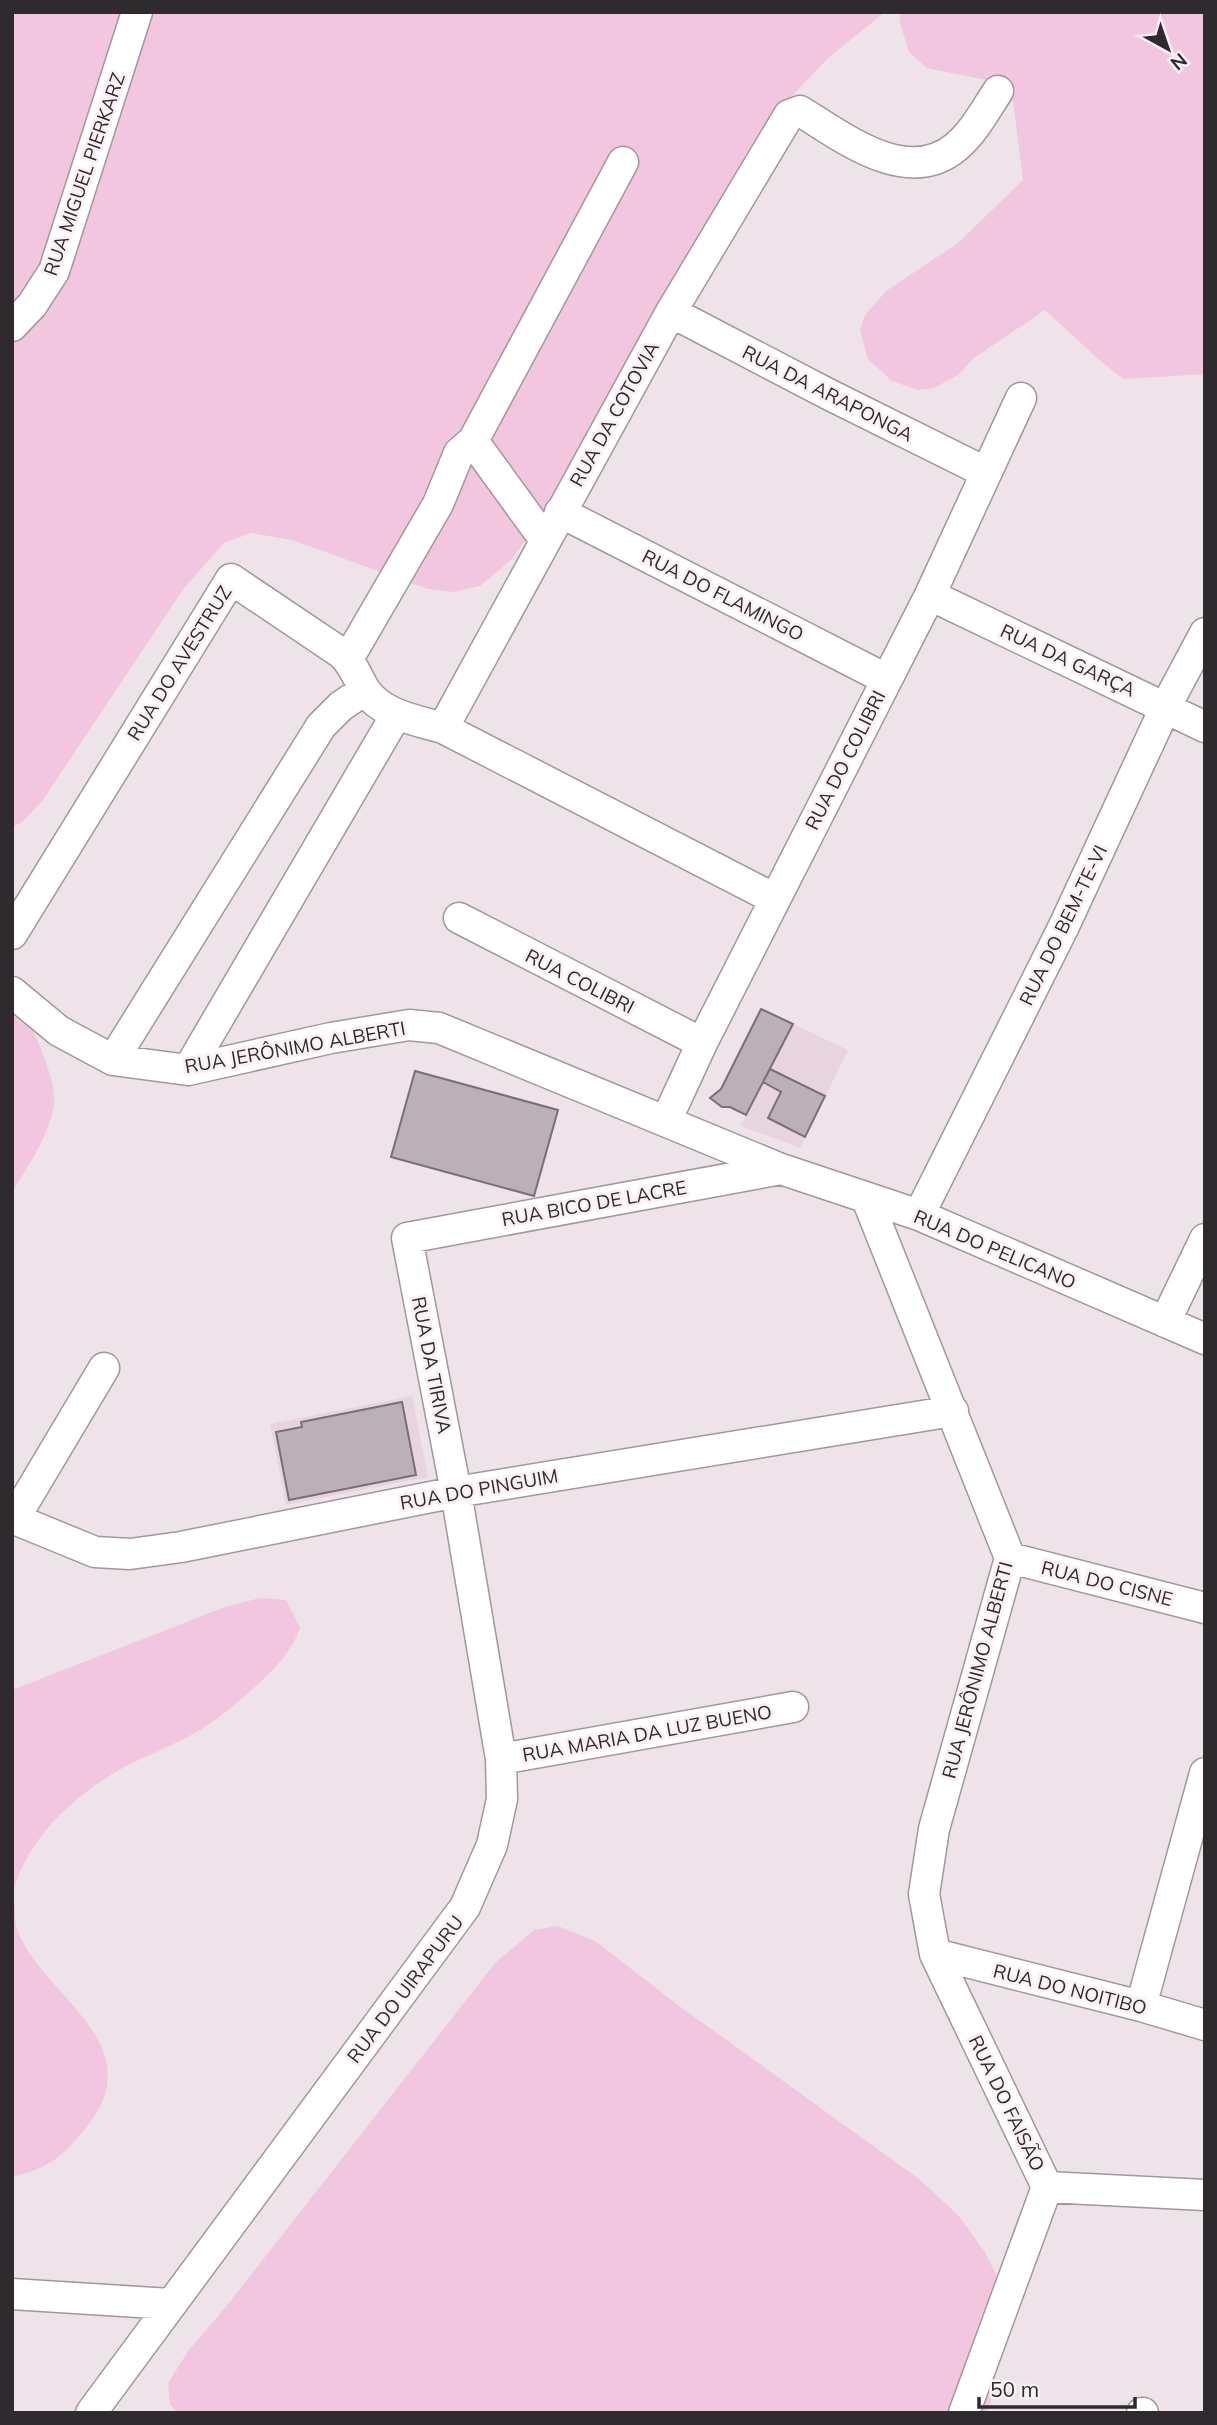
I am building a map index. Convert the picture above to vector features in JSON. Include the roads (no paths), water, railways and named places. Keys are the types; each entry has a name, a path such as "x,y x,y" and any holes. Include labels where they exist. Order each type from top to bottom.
{"street":[{"name":"RUA MIGUEL PIERKARZ","path":"12,326 32,305 54,271 137,12"},
{"name":"RUA DA COTOVIA","path":"443,728 671,312 789,115 800,111 862,149 896,161 926,162 956,148 998,91"},
{"path":"348,659 438,504 459,453 473,441 623,162"},
{"name":"RUA DA ARAPONGA","path":"671,312 985,472"},
{"name":"RUA DO COLIBRI","path":"666,1121 702,1043 930,595 1021,398"},
{"path":"473,441 545,540"},
{"name":"RUA DO FLAMINGO","path":"560,512 886,679"},
{"name":"RUA DO AVESTRUZ","path":"12,934 231,579 348,659 365,690 376,703 396,715 443,728 775,899"},
{"name":"RUA DA GARÇA","path":"930,595 1205,727"},
{"name":"RUA DO BEM-TE-VI","path":"919,1215 1064,926 1166,706 1205,633"},
{"path":"113,1060 321,726 341,706 365,690"},
{"path":"188,1070 396,715"},
{"name":"RUA COLIBRI","path":"459,918 702,1043"},
{"name":"RUA JERÔNIMO ALBERTI","path":"12,992 59,1031 113,1060 188,1070 331,1038 409,1026 439,1028 782,1169"},
{"name":"RUA DO PELICANO","path":"782,1169 919,1215 1205,1339"},
{"name":"RUA BICO DE LACRE","path":"407,1238 782,1169"},
{"name":"RUA JERÔNIMO ALBERTI","path":"867,1199 1010,1558 934,1829 924,1894 935,1954"},
{"name":"RUA DA TIRIVA","path":"407,1238 456,1492"},
{"path":"1165,1322 1205,1239"},
{"path":"13,1518 103,1368"},
{"name":"RUA DO PINGUIM","path":"13,1518 95,1552 130,1554 181,1547 456,1492 953,1412"},
{"name":"RUA DO UIRAPURU","path":"91,2413 465,1907 492,1845 502,1799 501,1759 456,1492"},
{"name":"RUA DO CISNE","path":"1010,1558 1205,1608"},
{"name":"RUA MARIA DA LUZ BUENO","path":"501,1759 793,1707"},
{"path":"1141,2006 1205,1773"},
{"name":"RUA DO NOITIBO","path":"935,1954 1205,2025"},
{"name":"RUA DO FAISÃO","path":"935,1954 1047,2187 964,2413"},
{"path":"1047,2187 1205,2195"},
{"path":"12,2294 170,2304"}]}
